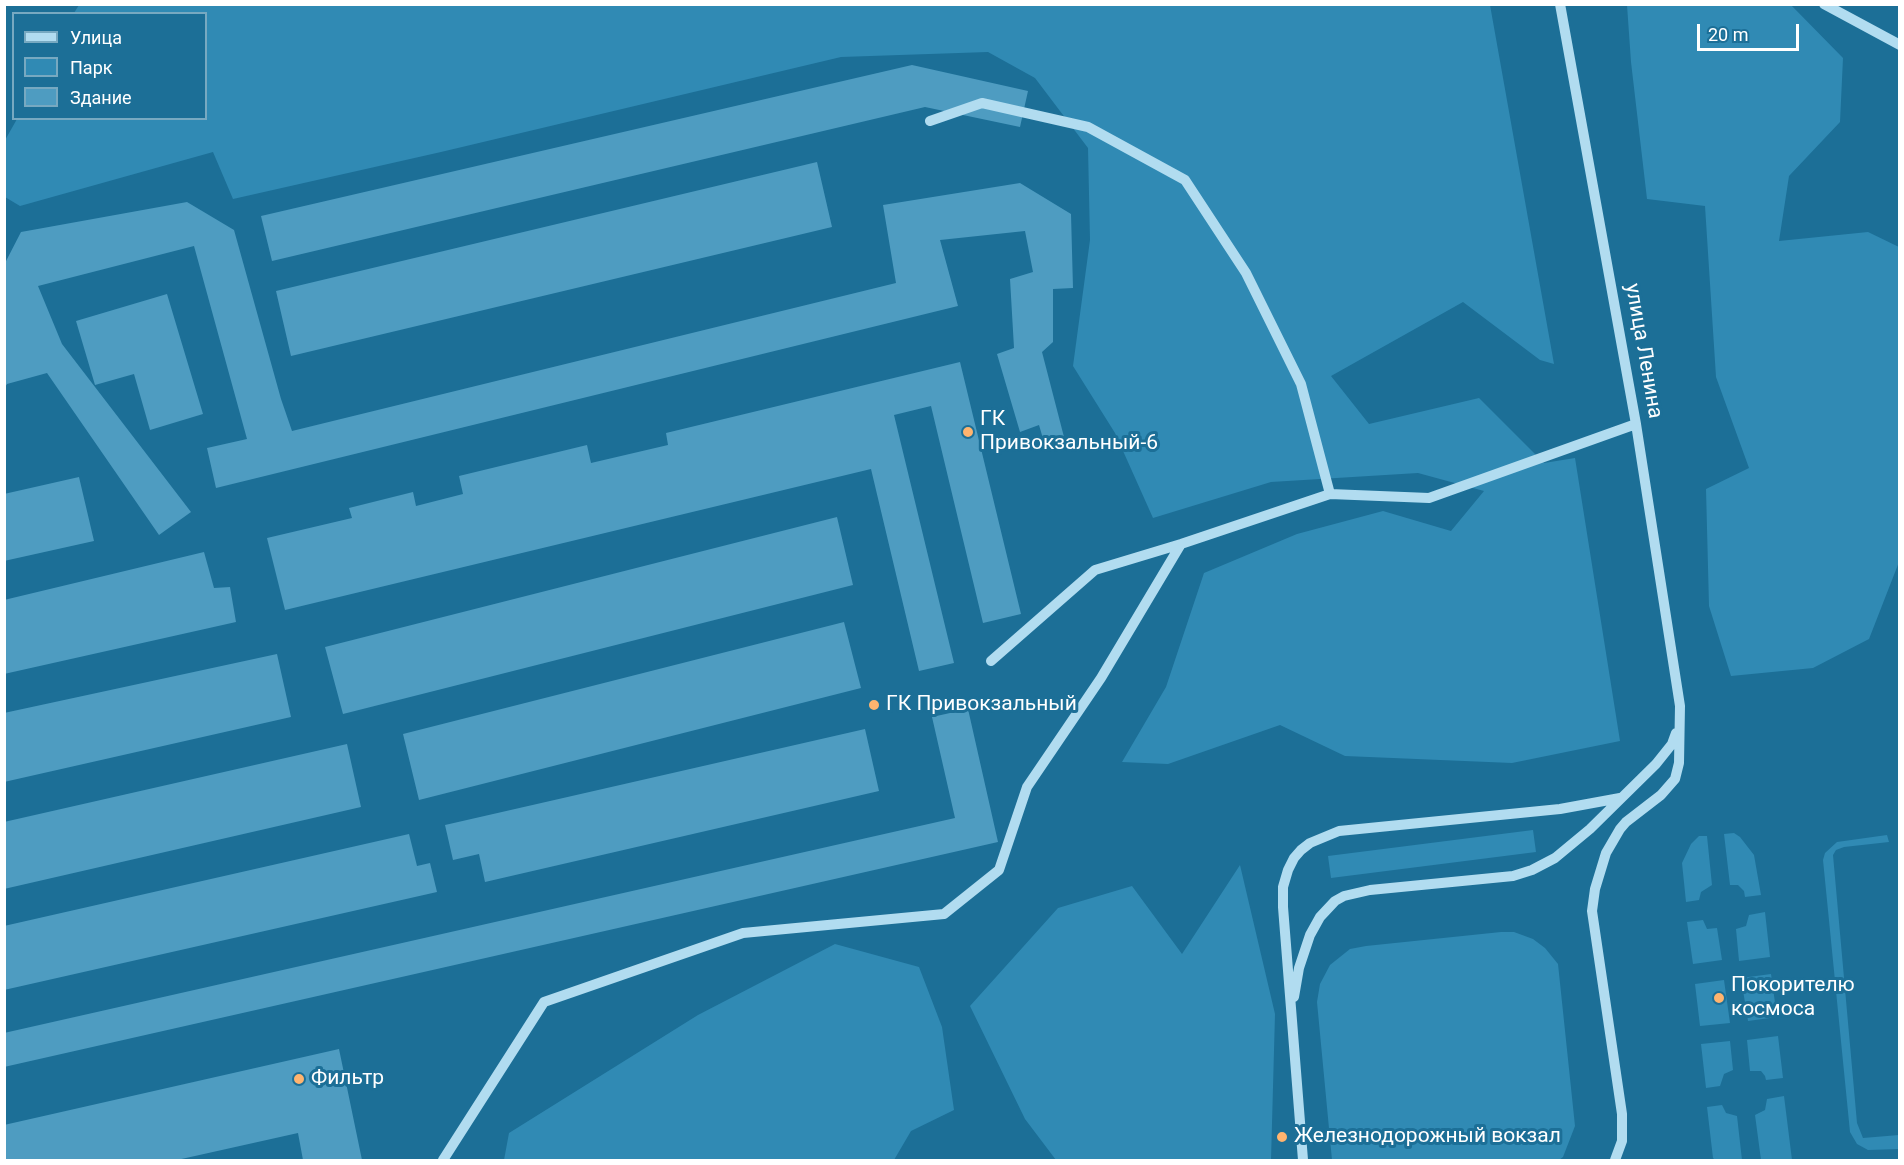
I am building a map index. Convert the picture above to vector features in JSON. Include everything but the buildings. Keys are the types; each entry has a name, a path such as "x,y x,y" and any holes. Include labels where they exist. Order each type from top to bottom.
{"street":[{"name":"улица Ленина","path":"1560,4 1636,424 1680,706"},
{"path":"1824,4 1899,45"},
{"path":"930,121 982,102 1088,127 1185,180 1246,273 1301,384 1330,494"},
{"path":"991,661 1095,570 1182,544 1330,494 1429,498 1636,424"},
{"path":"443,1161 544,1002 743,933 944,914 999,870 1027,786 1101,678 1182,544"},
{"path":"1292,1022 1299,968 1304,952 1320,917 1335,902 1344,896 1371,890 1513,876 1532,870 1555,858 1573,845 1656,764 1672,744 1678,727 1680,706"},
{"path":"1615,1161 1622,1142 1622,1114 1592,911 1595,889 1606,853 1620,830 1626,822 1661,795 1675,779 1679,763 1680,706"},
{"path":"1303,1161 1283,907 1283,887 1294,858 1310,843 1339,831 1560,809 1620,798"}],"green space":[{"path":"79,5 1490,5 1554,364 1540,360 1463,302 1331,376 1369,424 1479,398 1544,463 1575,458 1620,741 1512,763 1345,756 1280,725 1168,764 1122,762 1166,687 1204,573 1297,534 1383,511 1451,531 1484,491 1418,473 1271,482 1153,518 1115,433 1073,366 1090,240 1088,148 1035,78 988,52 841,57 233,199 213,152 20,206 5,197 4,142 16,120 207,120 207,12 75,12"},
{"path":"1627,5 1791,5 1843,58 1840,122 1789,176 1779,241 1868,232 1899,247 1899,562 1869,639 1813,668 1731,676 1709,606 1706,489 1749,468 1716,377 1705,206 1647,199 1631,62"},
{"path":"1533,830 1536,852 1331,878 1328,856"},
{"path":"1734,833 1754,855 1761,895 1745,897 1744,891 1738,885 1730,885 1724,834"},
{"path":"1887,835 1889,842 1844,847 1836,850 1833,855 1857,1123 1863,1138 1899,1135 1899,1149 1868,1150 1857,1144 1850,1132 1823,860 1825,853 1837,842"},
{"path":"1699,836 1707,836 1712,885 1701,892 1699,900 1686,902 1682,863 1691,844"},
{"path":"1240,865 1275,1014 1271,1160 1056,1160 1025,1119 970,1006 1058,908 1132,886 1182,954"},
{"path":"1765,912 1770,957 1739,961 1736,929 1746,926 1749,915"},
{"path":"1703,920 1707,929 1717,928 1722,960 1693,964 1687,922"},
{"path":"1514,932 1533,939 1545,948 1558,964 1575,1126 1563,1157 1559,1160 1332,1160 1317,1002 1320,984 1330,965 1350,949"},
{"path":"835,944 919,967 942,1027 954,1110 911,1131 894,1160 504,1160 509,1133 698,1015"},
{"path":"1771,974 1777,1017 1748,1021 1741,978"},
{"path":"1724,980 1730,1023 1700,1026 1695,984"},
{"path":"1778,1036 1783,1078 1766,1080 1761,1071 1750,1071 1747,1040"},
{"path":"1730,1041 1733,1070 1724,1074 1720,1086 1706,1088 1701,1044"},
{"path":"1784,1096 1792,1160 1761,1160 1755,1115 1765,1110 1767,1099"},
{"path":"1722,1105 1726,1113 1737,1116 1742,1160 1715,1160 1713,1158 1707,1107"}],"place":[{"name":"ГК Привокзальный-6","path":"968,432"},
{"name":"ГК Привокзальный","path":"874,705"},
{"name":"Покорителю космоса","path":"1719,998"},
{"name":"Фильтр","path":"299,1079"},
{"name":"Железнодорожный вокзал","path":"1282,1137"}]}
